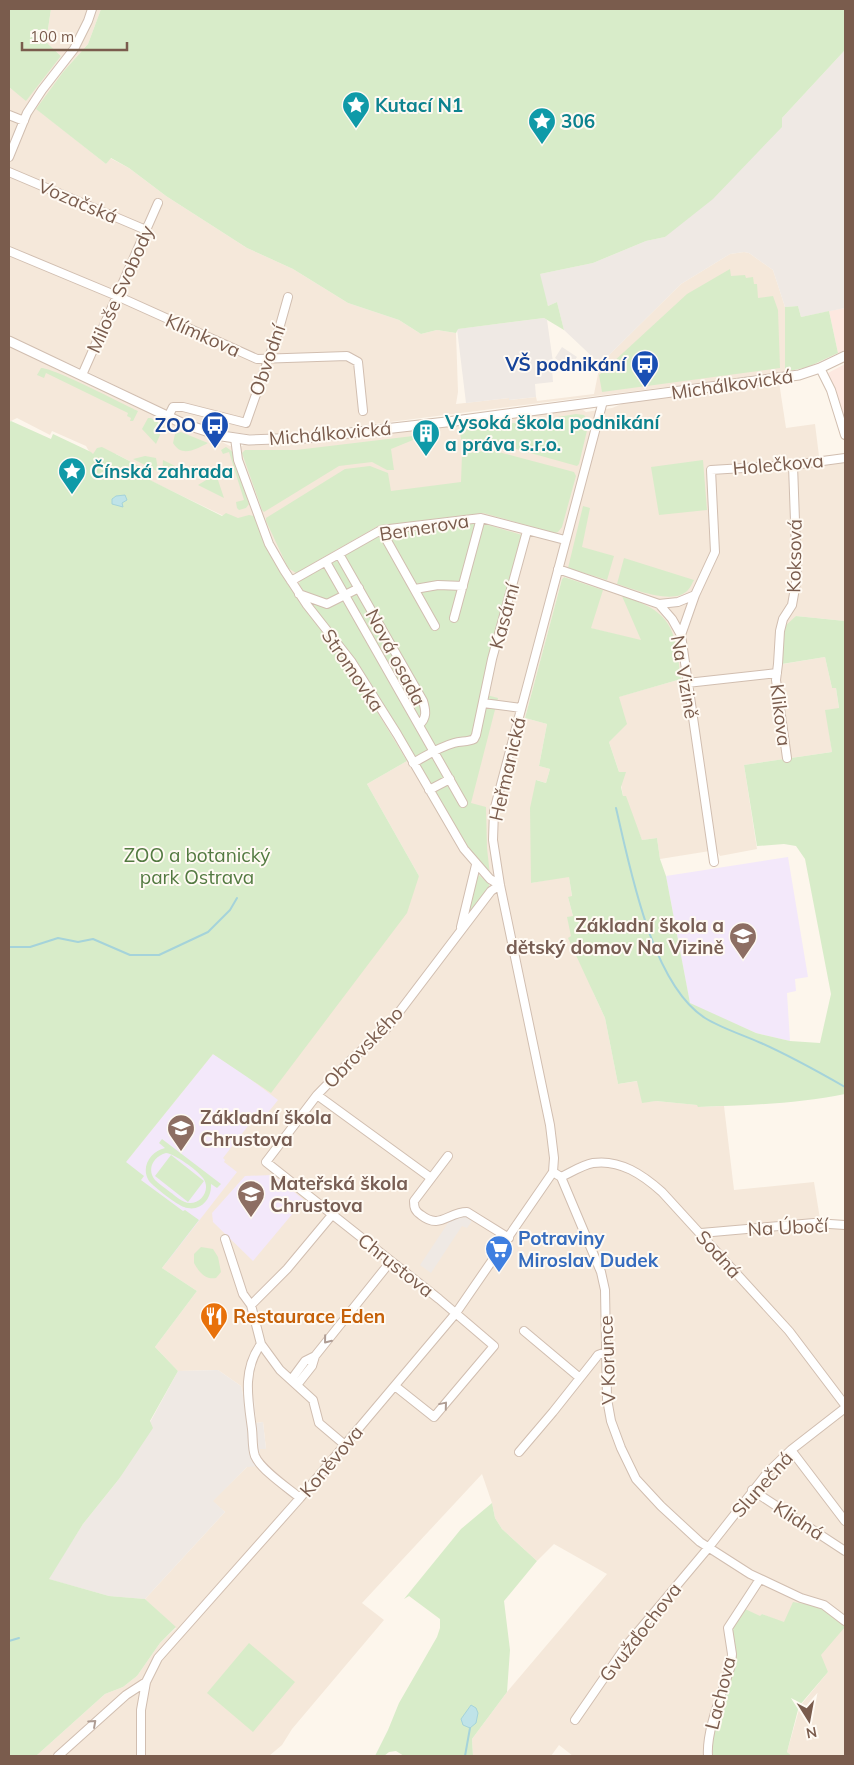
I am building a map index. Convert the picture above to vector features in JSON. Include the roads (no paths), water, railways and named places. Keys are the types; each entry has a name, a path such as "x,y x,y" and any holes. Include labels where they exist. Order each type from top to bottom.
{"street":[{"path":"9,157 31,106 74,49 88,22 92,9"},
{"path":"9,115 24,121"},
{"name":"Vozačská","path":"9,172 146,230"},
{"name":"Miloše Svobody","path":"82,375 158,203"},
{"name":"Klímkova","path":"9,250 257,359 348,356 358,362 363,412"},
{"name":"Obvodní","path":"168,417 173,407 184,407 246,423 288,297"},
{"name":"Michálkovická","path":"9,341 168,417 201,430 235,438 271,440 305,438 794,376 820,368 845,356"},
{"path":"820,368 831,390 845,435"},
{"name":"Heřmanická","path":"553,1172 554,1158 550,1125 500,886 493,840 494,811 602,401"},
{"name":"Stromovka","path":"235,438 238,460 269,544 299,594 351,661 430,790 451,828 476,865 500,886"},
{"name":"Holečkova","path":"695,595 715,552 711,470 793,465 845,458"},
{"name":"Koksová","path":"777,673 780,631 783,619 792,605 797,577 793,465"},
{"path":"454,618 481,518"},
{"name":"Bernerova","path":"291,581 381,530 481,518 566,540"},
{"path":"381,530 435,626"},
{"name":"Kasární","path":"433,751 474,739 481,717 492,659 527,530"},
{"name":"Nová osada","path":"339,554 423,701 426,710 424,720 419,725"},
{"name":"Nová osada","path":"326,562 463,803"},
{"path":"558,569 659,604 678,602 695,595"},
{"path":"415,589 438,585 463,586"},
{"name":"Nová osada","path":"299,594 328,604 359,588"},
{"path":"681,635 695,595"},
{"name":"Na Vizině","path":"659,604 672,619 681,635 714,862"},
{"name":"Klikova","path":"687,683 777,673 776,680 787,758"},
{"path":"484,703 521,708"},
{"path":"413,763 433,751"},
{"path":"430,790 450,779"},
{"name":"Obrovského","path":"460,932 476,865"},
{"name":"Obrovského","path":"266,1162 317,1095 353,1058 387,1028 491,891 500,886"},
{"path":"317,1095 431,1178"},
{"path":"448,1156 414,1201 416,1212 432,1221 467,1212 508,1238"},
{"name":"Chrustova","path":"266,1162 456,1312 494,1346 434,1417 395,1386"},
{"name":"Sodná","path":"561,1177 592,1163 610,1163 630,1168 648,1179 789,1331 845,1406"},
{"path":"553,1172 561,1177"},
{"name":"Koněvova","path":"141,1756 142,1710 146,1682 158,1658 300,1498 456,1312 553,1172"},
{"name":"V Korunce","path":"561,1177 601,1272 605,1290 606,1399 620,1448 636,1479 661,1506 700,1542 760,1579 801,1598 824,1605 845,1621"},
{"path":"250,1305 287,1269 332,1215"},
{"name":"Na Úbočí","path":"701,1234 814,1223 845,1225"},
{"path":"225,1239 243,1294 250,1305 261,1344 280,1370 313,1400 318,1423 345,1445"},
{"path":"294,1382 312,1366 314,1356 391,1261"},
{"path":"524,1331 580,1378"},
{"path":"261,1344 250,1363 247,1392 255,1456 262,1466 300,1498"},
{"path":"519,1452 554,1412 598,1355 606,1352"},
{"name":"Slunečná","path":"709,1547 768,1472 791,1450 845,1406"},
{"name":"Klidná","path":"791,1450 845,1521"},
{"name":"Klidná","path":"752,1490 845,1551"},
{"name":"Gvužďochova","path":"574,1720 626,1646 709,1547"},
{"name":"Lachova","path":"708,1756 710,1731 731,1665 732,1654 728,1628 760,1579"},
{"path":"58,1756 126,1695 146,1682"}],"water":[{"path":"125,495 127,500 122,503 123,507 112,504 112,499 116,496"},
{"path":"471,1705 476,1708 478,1713 476,1723 470,1728 463,1725 461,1719"}],"waterway":[{"path":"616,808 628,861 646,922 657,952 670,979 686,1001 711,1022 782,1053 845,1087"},
{"path":"9,947 30,947 58,938 78,942 93,939 130,955 159,955 208,932 230,910 237,898"},
{"path":"9,1641 19,1638"},
{"path":"465,1756 470,1728"}],"place":[{"name":"Kutací N1","path":"356,129"},
{"name":"306","path":"542,145"},
{"name":"VŠ podnikání","path":"645,388"},
{"name":"ZOO","path":"215,449"},
{"name":"Vysoká škola podnikání a práva s.r.o.","path":"426,457"},
{"name":"Čínská zahrada","path":"72,495"},
{"name":"Základní škola a dětský domov Na Vizině","path":"743,960"},
{"name":"Základní škola Chrustova","path":"181,1152"},
{"name":"Mateřská škola Chrustova","path":"251,1218"},
{"name":"Potraviny Miroslav Dudek","path":"499,1273"},
{"name":"Restaurace Eden","path":"214,1340"}],"park label":[{"name":"ZOO a botanický park Ostrava","path":"197,866"}]}
